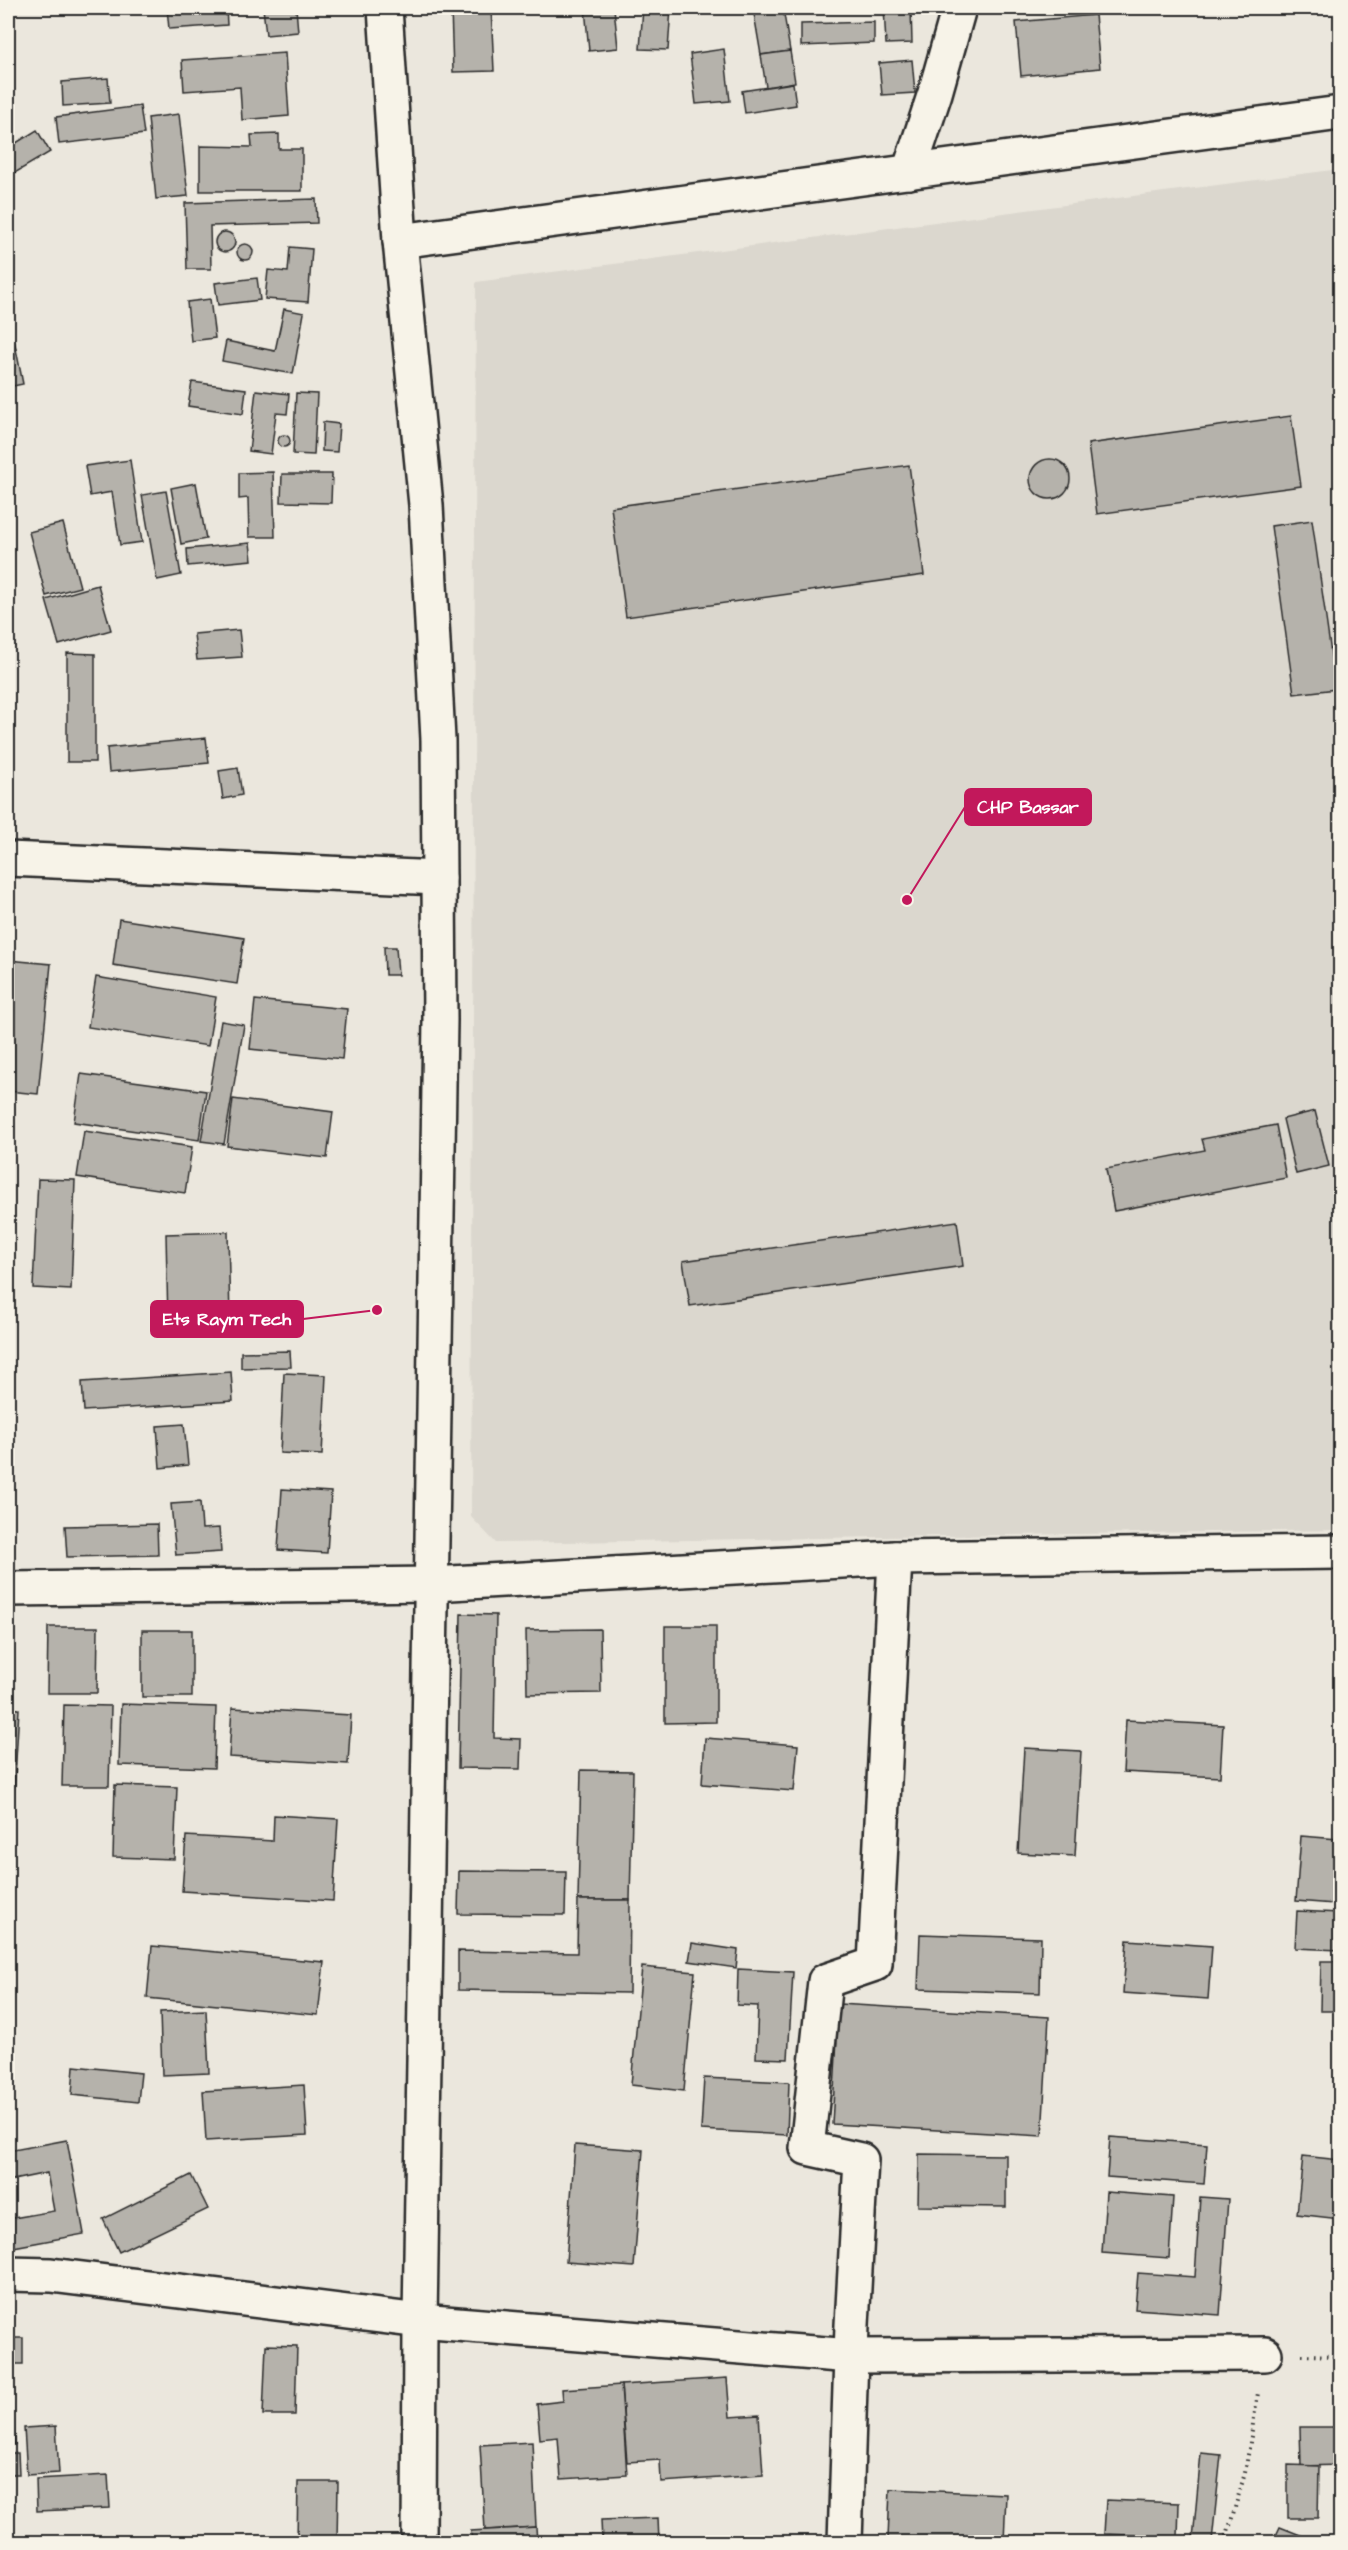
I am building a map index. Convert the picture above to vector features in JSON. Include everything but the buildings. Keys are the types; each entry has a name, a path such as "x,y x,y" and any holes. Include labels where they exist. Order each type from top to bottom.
{"street":[{"path":"385,8 400,241 426,505 438,740 440,1020 420,2321 420,2542"},
{"path":"909,172 935,93 959,8"},
{"path":"400,241 1341,113"},
{"path":"8,859 439,878"},
{"path":"8,1588 433,1584 895,1558 1341,1551"},
{"path":"845,2542 861,2160 807,2148 825,1981 875,1964 895,1558"},
{"path":"8,2274 51,2275 420,2321 851,2356 1265,2354"}],"path":[{"path":"1225,2542 1245,2474 1265,2354"}],"shaded area":[{"path":"1340,169 1340,1530 496,1543 471,1517 476,282"}],"place":[{"name":"CHP Bassar","path":"907,900"},
{"name":"Ets Raym Tech","path":"377,1310"}]}
